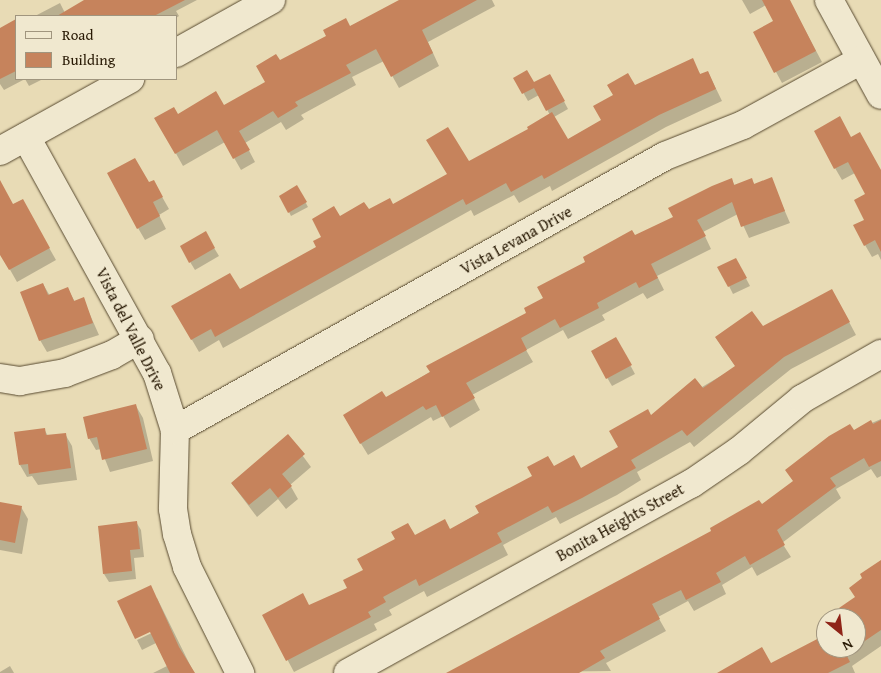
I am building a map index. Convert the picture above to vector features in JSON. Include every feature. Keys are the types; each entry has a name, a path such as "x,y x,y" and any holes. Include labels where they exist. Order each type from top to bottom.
{"street":[{"path":"178,52 271,0"},
{"path":"829,0 881,95"},
{"name":"Vista Levana Drive","path":"175,430 665,156 743,126 861,60"},
{"path":"0,151 128,80"},
{"name":"Vista del Valle Drive","path":"26,137 158,373 175,430 173,509 177,534 187,567 240,673"},
{"path":"0,378 20,382 66,373 112,355 140,339"},
{"name":"Bonita Heights Street","path":"348,673 691,484 732,456 802,399 881,354"}],"building":[{"path":"84,0 185,0 156,15 59,15"},
{"path":"399,0 477,0 422,30 433,53 391,77 376,49 346,65 351,73 295,102 298,106 278,118 273,111 239,131 250,150 233,159 217,130 175,154 154,118 174,107 178,114 216,91 224,105 265,82 256,66 276,54 280,60 326,36 323,30 346,18 350,26"},
{"path":"762,0 790,0 816,51 774,73 753,32 773,21"},
{"path":"15,20 15,72 0,79 0,28"},
{"path":"693,58 700,74 708,71 716,89 659,115 544,179 542,175 511,192 506,183 466,205 463,199 215,337 211,329 191,340 171,306 230,273 240,289 316,247 313,241 321,237 312,219 334,206 340,216 364,202 369,209 390,198 393,204 447,174 426,140 448,127 469,161 528,129 527,127 552,112 568,139 601,120 593,106 613,95 607,85 628,73 635,85"},
{"path":"527,70 534,82 550,74 565,101 546,111 534,88 522,94 513,78"},
{"path":"840,116 851,137 860,132 881,170 881,252 875,240 864,246 853,225 864,220 854,200 865,194 848,162 834,169 814,131"},
{"path":"135,158 149,182 154,180 163,197 153,202 160,216 137,229 107,173"},
{"path":"772,177 785,211 741,227 732,202 697,220 706,236 651,264 658,278 639,288 636,282 597,303 599,308 560,328 555,319 521,338 527,350 466,383 475,398 442,417 436,405 426,410 423,406 360,444 343,415 382,391 386,397 430,372 426,366 526,313 524,308 543,298 537,287 585,262 583,257 632,230 635,235 673,217 668,208 712,186 732,178 734,185 752,178 754,184"},
{"path":"0,180 13,204 23,199 50,248 9,270 0,255"},
{"path":"297,185 307,202 288,213 279,196"},
{"path":"206,231 215,248 189,263 180,246"},
{"path":"736,258 747,278 728,287 717,267"},
{"path":"43,283 48,295 68,287 74,301 84,297 93,323 39,341 20,292"},
{"path":"832,289 850,322 784,357 687,436 682,430 631,460 636,468 552,513 548,506 497,533 502,542 419,586 416,579 383,597 386,602 368,612 371,617 286,661 262,615 303,593 309,605 347,588 343,580 363,570 357,559 395,539 391,532 408,523 415,535 445,519 450,529 479,513 475,506 532,476 527,467 548,456 554,466 574,455 581,468 618,447 609,431 648,409 651,415 695,378 703,388 735,366 715,337 752,311 763,326"},
{"path":"616,337 632,365 606,379 591,351"},
{"path":"136,404 147,449 102,460 97,437 88,439 83,417"},
{"path":"871,420 873,424 881,420 881,461 869,467 864,458 830,478 836,486 777,530 785,545 750,565 745,556 716,573 721,582 686,600 681,590 652,604 660,619 600,651 605,658 579,673 446,673 711,531 710,528 759,500 762,504 793,481 785,470 829,436 850,424 854,430"},
{"path":"45,428 46,435 66,433 71,468 29,474 28,464 19,465 14,432"},
{"path":"288,434 305,454 282,474 292,486 278,498 270,488 249,505 231,483"},
{"path":"0,502 22,506 15,543 0,540"},
{"path":"137,521 140,549 130,550 132,571 103,574 98,526"},
{"path":"881,560 881,630 866,640 866,608 839,608 855,597 849,588 862,578 860,574"},
{"path":"151,585 179,647 195,673 170,673 150,632 135,639 117,601"},
{"path":"816,640 816,658 848,658 850,662 828,673 717,673 762,647 771,663"}]}
